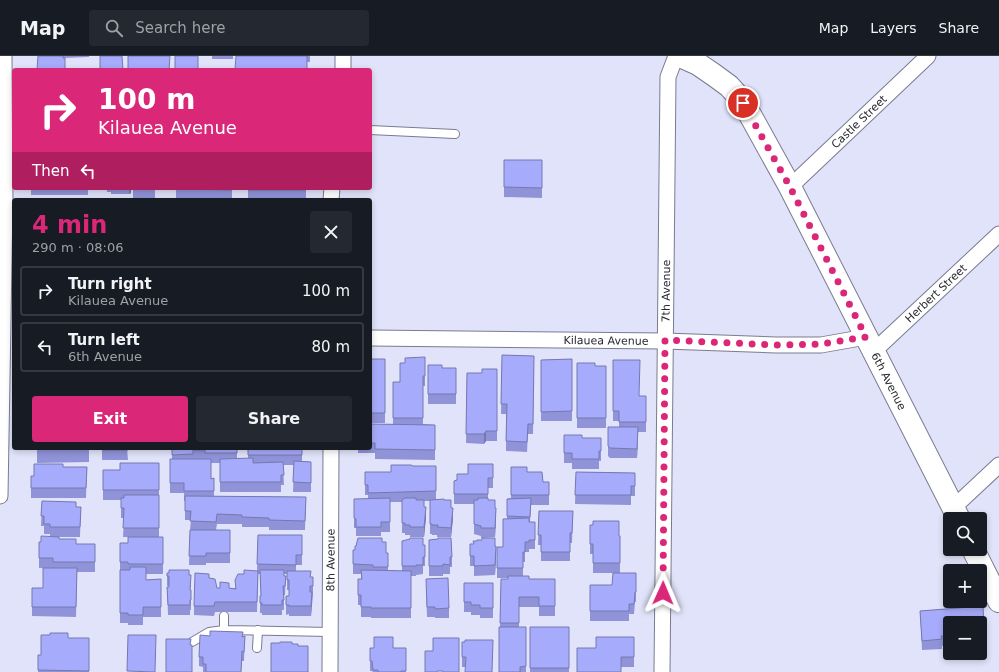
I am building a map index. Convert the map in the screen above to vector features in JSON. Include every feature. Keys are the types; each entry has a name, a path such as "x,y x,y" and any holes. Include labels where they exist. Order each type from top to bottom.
{"street":[{"path":"0,496 10,203 4,56"},
{"path":"343,68 344,56"},
{"name":"7th Avenue","path":"662,672 668,77 676,56"},
{"name":"6th Avenue","path":"680,56 698,64 729,86 748,111 790,187 955,512"},
{"name":"Castle Street","path":"790,187 928,56"},
{"name":"Herbert Street","path":"869,344 999,234"},
{"name":"Kilauea Avenue","path":"372,338 665,340 776,345 869,344"},
{"name":"8th Avenue","path":"330,450 330,672"},
{"path":"958,512 999,465"},
{"path":"976,556 999,601"}],"lane":[{"path":"372,130 455,134"},
{"path":"224,616 224,630"},
{"path":"192,642 209,632 224,630 330,632"},
{"path":"257,648 258,630"}],"building":[{"path":"38,56 63,56 63,58 65,58 65,68 37,68"},
{"path":"100,56 122,56 123,68 100,68"},
{"path":"128,56 170,56 169,68 128,68"},
{"path":"175,56 198,56 198,68 175,68"},
{"path":"236,56 307,56 307,68 235,68"},
{"path":"504,160 542,160 542,188 504,187"},
{"path":"502,355 534,356 533,424 528,424 527,442 506,441 507,404 501,404"},
{"path":"425,357 425,376 423,376 423,418 393,418 393,382 400,382 400,363 405,363 405,358"},
{"path":"372,359 385,359 385,413 372,413"},
{"path":"572,359 572,411 541,412 541,360"},
{"path":"613,360 640,360 639,396 646,396 646,422 619,422 619,411 613,411"},
{"path":"577,363 595,363 595,366 606,366 606,418 577,418"},
{"path":"428,365 442,365 442,368 456,368 456,394 428,394"},
{"path":"482,369 497,369 497,431 486,431 484,434 466,434 467,373 482,373"},
{"path":"372,424 435,425 435,450 375,449 375,443 372,443"},
{"path":"608,427 638,427 637,449 610,448 608,446"},
{"path":"564,435 582,435 582,438 601,438 601,451 599,451 599,459 572,459 572,453 564,453"},
{"path":"172,450 193,450 193,454 172,455"},
{"path":"205,450 237,450 237,453 205,453"},
{"path":"248,450 302,450 302,455 248,455"},
{"path":"253,458 253,463 283,462 284,475 281,475 281,482 220,482 220,459"},
{"path":"170,459 211,459 211,479 214,478 214,491 184,491 184,483 170,483"},
{"path":"294,461 311,462 311,483 293,482"},
{"path":"120,463 159,463 159,490 103,490 103,470 120,470"},
{"path":"34,464 63,464 63,467 87,467 86,488 31,488 31,476 34,476"},
{"path":"468,464 493,464 493,478 488,478 488,494 454,494 454,481 457,480 457,474 468,474"},
{"path":"391,465 436,466 436,491 368,493 368,485 365,485 365,472 391,472"},
{"path":"511,467 527,467 527,472 542,472 543,482 549,482 549,495 511,495"},
{"path":"576,472 635,473 635,486 631,486 631,495 575,495"},
{"path":"124,495 159,495 159,528 123,528 124,508 121,508 121,498 124,498"},
{"path":"185,496 306,497 305,521 269,520 269,518 217,514 216,522 190,521 191,511 185,511"},
{"path":"390,498 390,522 381,522 381,527 356,527 356,519 354,518 354,499"},
{"path":"405,498 424,500 424,507 426,507 424,527 410,527 410,525 405,525 405,523 402,523 402,500"},
{"path":"478,498 495,500 495,528 481,528 481,526 474,524 474,500 478,500"},
{"path":"531,498 530,517 507,516 507,499"},
{"path":"430,500 451,500 451,508 453,508 451,528 437,527 438,525 430,524"},
{"path":"42,501 76,502 76,507 81,507 80,527 50,527 50,524 44,524 44,516 41,516"},
{"path":"539,511 573,511 572,533 570,533 570,552 541,552 541,535 538,535"},
{"path":"529,518 529,522 535,522 535,540 525,542 525,552 523,552 523,568 497,568 497,547 503,547 503,519"},
{"path":"593,521 619,521 620,563 593,563 593,544 590,544 590,525 593,525"},
{"path":"190,530 230,530 230,553 206,553 206,556 189,556"},
{"path":"258,535 302,535 302,555 296,555 296,565 257,564"},
{"path":"41,536 59,537 59,539 76,539 76,544 95,544 95,562 53,562 53,558 39,558 39,542 41,542"},
{"path":"128,537 163,537 163,564 128,564 128,562 120,562 120,543 128,543"},
{"path":"358,538 382,538 382,542 386,542 388,567 373,567 373,565 353,564 353,550 355,550"},
{"path":"410,538 423,538 423,545 425,545 425,557 423,557 423,565 402,566 402,541"},
{"path":"451,538 452,557 450,557 450,565 443,564 443,566 429,566 429,540"},
{"path":"482,538 495,538 495,565 474,566 474,556 470,556 470,544 474,544 473,541 482,540"},
{"path":"130,567 146,567 146,580 161,579 161,607 143,607 143,615 128,615 128,613 120,613 120,570 130,570"},
{"path":"43,568 77,568 76,607 32,607 32,588 43,588"},
{"path":"169,570 189,570 189,575 191,575 190,605 168,605 167,587 169,587 169,576 167,576 167,573 169,573"},
{"path":"244,570 258,571 257,602 215,602 214,606 194,606 195,573 209,574 209,578 215,579 217,588 220,588 220,582 229,583 229,588 236,589 235,580 238,574 244,574"},
{"path":"260,570 284,570 284,576 286,576 285,586 283,586 284,600 282,600 282,605 262,605 262,603 260,603"},
{"path":"361,570 411,571 411,608 361,607 361,595 358,595 358,579 362,579"},
{"path":"287,571 311,571 310,577 313,577 313,586 310,586 310,592 312,592 311,606 286,605 286,596 289,596 289,580 287,580"},
{"path":"613,573 636,573 636,592 634,604 629,604 629,611 590,611 590,585 612,585"},
{"path":"508,576 529,576 529,579 555,579 555,606 539,606 539,597 519,597 519,623 500,623 501,579 508,579"},
{"path":"448,578 449,608 435,609 435,607 427,607 426,579"},
{"path":"464,583 493,583 493,608 480,608 480,605 471,605 471,602 464,602"},
{"path":"958,608 983,608 983,616 943,616 942,639 922,641 920,611"},
{"path":"499,627 526,627 526,666 520,667 520,672 499,672"},
{"path":"530,627 569,627 569,668 530,668"},
{"path":"210,631 243,632 242,637 245,636 244,652 242,651 241,672 206,672 206,664 203,664 203,657 199,657 200,635 210,636"},
{"path":"50,633 68,633 68,638 89,638 89,671 38,670 38,655 41,655 41,635 50,635"},
{"path":"128,635 156,635 155,672 127,671"},
{"path":"374,637 393,637 393,648 406,648 406,671 378,672 378,670 373,670 372,661 370,661 370,648 374,648"},
{"path":"596,637 634,637 634,657 621,657 621,672 577,672 577,648 596,648"},
{"path":"433,638 459,638 459,672 425,672 425,651 433,651"},
{"path":"166,639 191,639 192,672 166,672"},
{"path":"465,640 493,640 492,672 465,672 466,657 462,657 462,642 465,642"},
{"path":"292,642 292,644 298,644 298,646 308,646 308,672 271,672 271,643"}],"route":[{"path":"663,593 665,340 776,345 821,344 866,337 790,187 743,103"}]}
